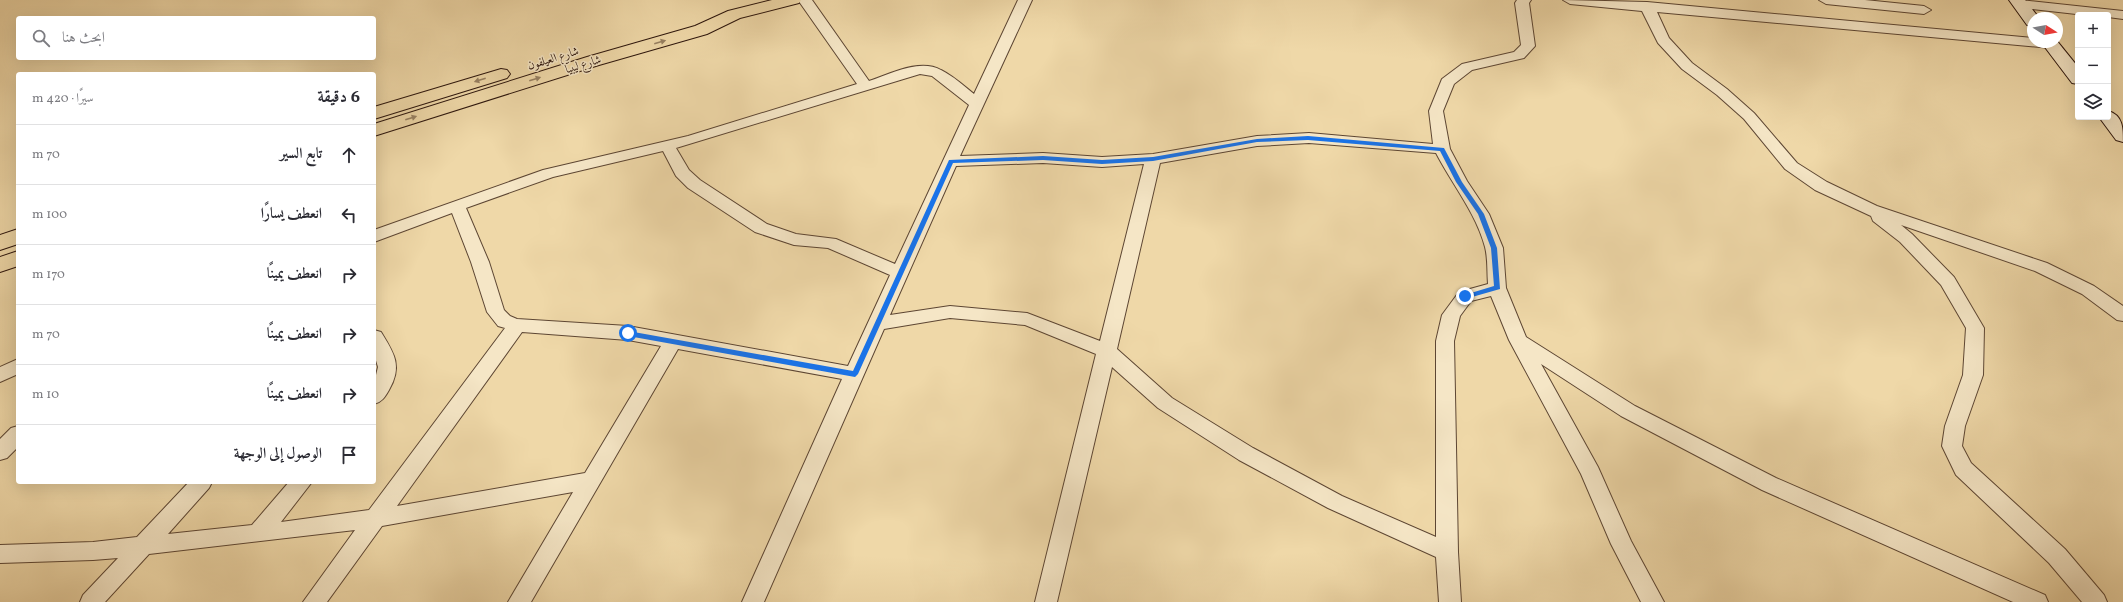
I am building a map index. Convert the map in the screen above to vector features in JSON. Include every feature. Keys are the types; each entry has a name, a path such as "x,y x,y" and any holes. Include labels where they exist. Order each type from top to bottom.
{"highway":[{"name":"شارع ليبيا","path":"376,129 593,61 701,30 734,14 793,0"},
{"name":"شارع العيلفون","path":"376,112 583,48 693,17 734,14"},
{"path":"0,243 16,237"},
{"path":"0,265 16,259"}],"street":[{"path":"805,0 866,87"},
{"path":"753,602 976,104 1022,12 1025,0"},
{"path":"1524,0 1522,3 1528,46 1519,55 1467,66 1447,82 1436,111 1442,150 1459,182 1481,214 1494,248 1497,288 1518,340 1591,473 1622,544 1653,602"},
{"path":"1570,0 2027,41"},
{"path":"1826,0 1921,5 1939,34"},
{"path":"2019,2 2123,15"},
{"path":"2019,2 2027,13"},
{"path":"1647,6 1663,40 1687,66 1722,92 1749,116 1791,166 1821,186 1871,210 1989,248 2041,267 2088,290 2123,315"},
{"path":"2054,48 2075,75"},
{"path":"376,235 549,173 668,147 751,124 919,70 930,70 937,73 976,104"},
{"path":"2110,120 2123,136"},
{"path":"951,161 1043,158 1102,162 1153,159 1257,141 1308,138 1442,150"},
{"path":"668,147 682,173 694,184 762,228 794,239 830,243 855,252 876,263 900,272"},
{"path":"1046,602 1153,159"},
{"path":"457,205 480,262 496,312 504,321 518,325 597,330 674,340 855,374"},
{"path":"1871,210 1906,238 1948,281 1975,328 1973,375 1955,426 1952,446 1963,469 2057,556 2096,602"},
{"path":"1450,602 1447,552 1445,341 1451,315 1465,296 1497,288"},
{"path":"877,323 950,312 1027,319 1107,351 1165,403 1246,454 1335,502 1447,552"},
{"path":"314,602 518,325"},
{"path":"376,339 384,353 388,371 384,385 376,395"},
{"path":"519,602 674,340"},
{"path":"1518,340 1628,411 1769,484 2037,602"},
{"path":"0,374 16,367"},
{"path":"0,452 16,436"},
{"path":"0,554 93,551 376,518 591,480"},
{"path":"91,602 200,484"},
{"path":"259,532 300,484"}],"route":[{"path":"628,333 674,340 719,350 855,374 951,161 1043,158 1102,162 1153,159 1193,150 1257,141 1308,138 1442,150 1459,182 1481,214 1494,248 1497,288 1465,296"}]}
